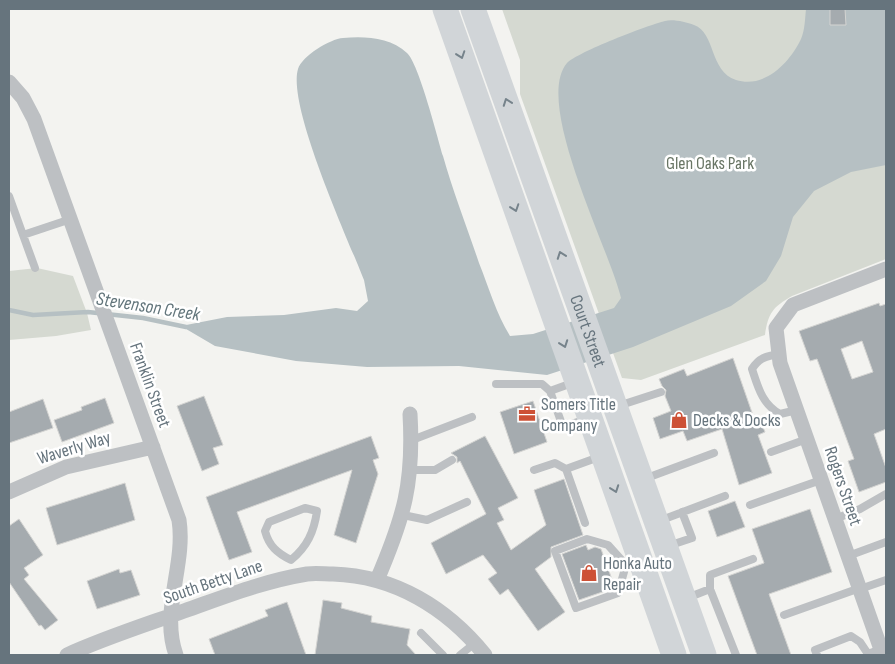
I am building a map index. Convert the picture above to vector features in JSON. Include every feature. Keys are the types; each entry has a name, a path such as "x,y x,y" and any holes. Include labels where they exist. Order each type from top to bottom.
{"main road":[{"name":"Court Street","path":"445,9 604,455 633,563 674,654"},
{"name":"Court Street","path":"473,9 704,655"}],"street":[{"name":"Franklin Street","path":"9,82 23,98 34,119 179,520 182,537 171,616 170,638 176,655"},
{"name":"Rogers Street","path":"875,653 860,588 821,480 779,354 776,328 793,305 884,272"},
{"path":"376,580 403,515 410,470 412,440 410,414"},
{"name":"Waverly Way","path":"9,492 66,467 153,447"},
{"path":"633,563 666,549"},
{"name":"South Betty Lane","path":"66,655 261,584 309,574 326,574 376,580 413,593 440,610 485,655"}],"lane":[{"path":"9,196 35,268"},
{"path":"23,235 71,219"},
{"path":"779,354 766,356 758,360 752,370 761,394 773,410 780,414 797,410"},
{"path":"550,391 576,379"},
{"path":"496,384 542,384 550,391 563,427 590,418"},
{"path":"616,407 661,392"},
{"path":"412,440 472,417"},
{"path":"770,452 807,439"},
{"path":"642,480 714,454"},
{"path":"566,469 604,455"},
{"path":"410,470 435,470 452,460"},
{"path":"534,470 555,463 566,469 585,523"},
{"path":"750,505 821,480"},
{"path":"835,519 860,509 886,494"},
{"path":"656,522 725,496"},
{"path":"403,515 427,520 467,502"},
{"path":"305,508 317,511 314,530 301,552 290,560 279,554 268,542 265,531 269,522 305,508"},
{"path":"666,549 692,538 682,512"},
{"path":"587,539 608,544 633,563 618,593 576,608 555,552 587,539"},
{"path":"848,556 886,542"},
{"path":"736,655 710,589 710,575 753,559"},
{"path":"290,560 290,578"},
{"path":"784,615 886,580"},
{"path":"684,599 710,589"},
{"path":"421,634 443,655"},
{"path":"817,655 815,650 851,636 875,653"},
{"path":"460,655 475,643"}],"green space":[{"name":"Glen Oaks Park","path":"502,9 886,9 886,259 792,296 772,311 765,335 641,380 622,378 520,94 520,60"},
{"path":"37,268 73,276 87,313 91,330 56,336 9,340 9,271"}],"shaded area":[{"path":"806,9 886,9 886,165 851,172 814,191 793,217 781,256 766,281 731,306 633,347 547,375 459,366 367,367 296,361 215,346 181,326 227,317 284,315 336,308 357,311 368,301 364,280 333,205 310,141 301,112 297,87 298,69 301,64 311,54 331,41 359,37 385,41 400,48 412,60 422,85 451,183 479,263 510,336 533,334 614,308 621,298 577,178 566,142 560,110 559,83 567,63 598,46 668,20 691,24 701,29 721,69 727,75 736,80 757,81 775,72 796,48 803,32"}],"building":[{"path":"830,9 845,9 846,25 830,25"},
{"path":"879,303 880,306 886,304 886,429 874,434 886,468 886,482 859,492 848,461 854,459 817,359 810,361 799,331","holes":["862,341 873,372 852,379 841,349"]},
{"path":"733,358 756,424 761,422 765,432 758,435 772,473 739,485 722,429 687,441 683,431 660,439 653,418 671,411 665,396 666,390 659,379 684,369 687,376"},
{"path":"204,396 223,445 213,448 219,464 202,471 177,406"},
{"path":"105,398 114,423 62,442 54,420 82,410 81,407"},
{"path":"43,399 53,428 9,443 9,412"},
{"path":"533,401 547,442 514,454 500,412"},
{"path":"371,436 379,458 373,460 378,474 356,543 334,535 352,470 237,512 252,552 229,560 206,497"},
{"path":"485,436 518,498 498,508 504,520 497,523 511,550 546,525 534,490 564,479 583,535 551,547 551,557 535,569 565,612 538,631 508,589 500,595 488,579 497,573 483,555 446,574 431,543 486,514 460,461 457,463 457,457 451,453"},
{"path":"125,483 135,520 57,545 46,508"},
{"path":"735,501 745,527 717,537 708,511"},
{"path":"810,509 832,572 769,594 791,655 757,655 728,576 764,563 752,529"},
{"path":"19,519 43,555 24,568 29,575 24,579 58,620 45,630 41,625 39,626 9,582 9,526"},
{"name":"Honka Auto Repair","path":"586,545 588,550 595,547 601,549 614,588 579,600 562,554"},
{"path":"119,569 120,573 131,570 140,595 97,609 87,581"},
{"path":"323,600 342,603 341,608 372,616 371,622 410,629 407,645 416,655 315,655"},
{"path":"287,602 306,655 215,655 209,639 268,616 265,610"}],"waterway":[{"name":"Stevenson Creek","path":"9,310 33,315 88,312 143,318 186,327"}],"place":[{"name":"Somers Title Company","path":"527,414"},
{"name":"Decks & Docks","path":"679,420"},
{"name":"Honka Auto Repair","path":"589,573"}]}
